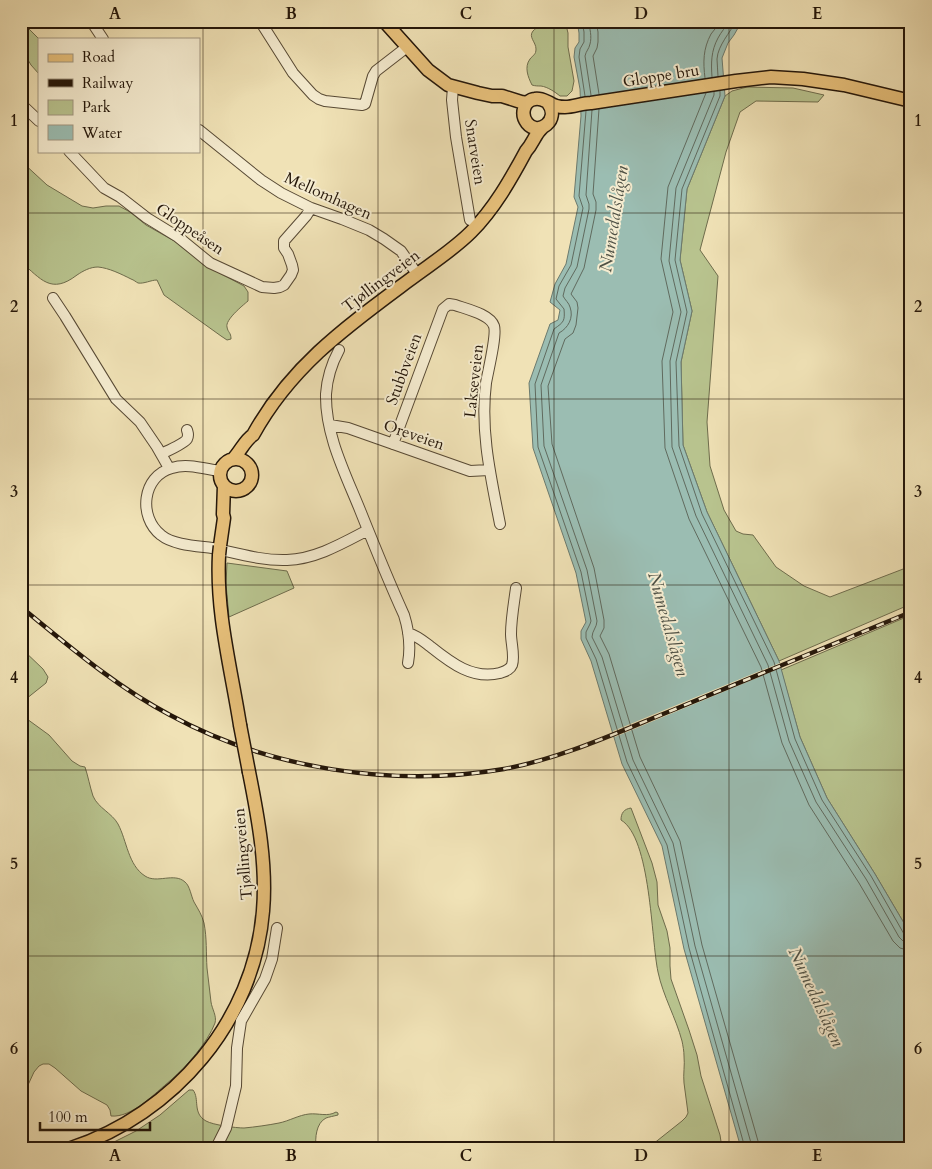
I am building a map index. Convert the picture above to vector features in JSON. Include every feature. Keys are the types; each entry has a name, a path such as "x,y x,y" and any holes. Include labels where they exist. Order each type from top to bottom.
{"main road":[{"path":"384,21 428,70 453,87 492,96 502,96 521,102 537,98 542,99 564,110 547,124 533,127 510,106 492,96"},
{"name":"Gloppe bru","path":"564,110 584,107 591,103 736,81 771,77 803,80"},
{"path":"803,80 844,85 911,101"},
{"path":"803,80 911,111"},
{"path":"525,120 523,111 527,102"},
{"path":"547,124 552,114 552,108 548,103"},
{"name":"Tjøllingveien","path":"525,120 526,150"},
{"name":"Tjøllingveien","path":"233,459 249,437 253,435 278,395 312,357 343,330 455,246 478,224 502,193 526,150 531,145 536,133 547,124"},
{"name":"Tjøllingveien","path":"250,467 253,435"},
{"path":"233,459 242,460 250,467 251,479 235,499 224,518 224,486 220,479 220,471 225,464 233,459"},
{"path":"224,486 232,490 242,490"},
{"name":"Tjøllingveien","path":"71,1148 87,1143 134,1119 158,1102 186,1077 218,1039 234,1011 246,983 260,939 264,880 262,850 226,648 220,601 220,550 224,518"}],"street":[{"path":"91,21 102,38"},
{"path":"260,21 293,73 319,99 365,104 376,71 407,47"},
{"name":"Snarveien","path":"453,87 452,100 456,137 470,220"},
{"path":"21,104 38,119"},
{"name":"Mellomhagen","path":"200,131 280,193 311,208 369,230 384,239 400,251 417,274"},
{"name":"Gloppeåsen","path":"69,152 104,188 178,237 210,263 262,287 280,287 284,285 291,275 292,265 284,248 284,242 311,208"},
{"path":"53,298 116,399 140,422 169,468"},
{"name":"Lakseveien","path":"446,306 455,304 486,316 491,320 495,329 486,383 484,426 489,470 500,524"},
{"name":"Stubbveien","path":"393,444 440,314 446,306"},
{"path":"339,350 327,383 327,410 330,425 338,453 404,615 410,652 408,663"},
{"name":"Oreveien","path":"330,425 348,428 470,471 489,470"},
{"path":"161,454 183,443 188,434 187,430"},
{"path":"220,471 181,466 169,468 159,474 151,483 146,502 148,516 155,529 170,541 266,559 290,560 326,551 368,530"},
{"path":"408,633 416,635 464,670 476,674 490,675 507,670 511,667 512,662 511,633 516,588"},
{"path":"216,1148 226,1128 236,1086 237,1048 241,1021 265,979 272,959 277,928"}],"green space":[{"path":"21,21 38,38 38,73 31,65 21,48"},
{"path":"546,21 565,21 574,81 572,91 567,96 560,96 546,87 532,85 528,75 528,62 536,51 532,33"},
{"path":"747,87 793,88 824,95 818,102 756,101 740,112 726,152 700,250 718,276 707,422 710,466 724,510 736,531 753,535 776,567 804,586 830,597 911,566 911,604 779,661 707,512 683,445 681,362 692,311 680,260 687,189 725,96 732,91"},
{"path":"21,161 47,185 82,206 93,208 119,206 146,225 176,242 208,267 244,286 248,292 248,301 234,313 227,324 231,339 227,340 164,295 157,280 138,283 115,272 98,267 87,270 60,284 47,282 35,274 21,262"},
{"path":"227,563 287,571 294,588 229,617 226,584"},
{"path":"911,615 911,685 907,691 904,742 911,742 911,935 827,798 800,737 781,670"},
{"path":"21,648 43,669 48,677 46,683 21,703"},
{"path":"21,711 27,719 49,735 72,761 85,767 95,800 118,824 131,859 139,871 150,878 176,878 185,882 204,923 207,972 215,1018 212,1030 202,1046 177,1075 143,1104 119,1116 111,1116 107,1105 81,1091 49,1064 39,1066 21,1095"},
{"path":"631,808 652,863 657,882 658,905 667,931 670,948 671,979 697,1055 701,1076 720,1135 722,1148 648,1148 682,1121 688,1113 684,1083 683,1047 658,972 644,867 631,830 621,820 623,812"},
{"path":"189,1090 193,1090 195,1094 199,1114 202,1118 206,1121 225,1126 244,1128 279,1123 309,1114 326,1115 336,1112 338,1115 326,1118 320,1123 316,1135 316,1148 102,1148 136,1131 160,1115"}],"water":[{"name":"Numedalslågen","path":"577,21 742,21 728,43 722,58 725,96 687,189 680,260 692,311 681,362 683,445 707,512 779,661 800,737 827,798 911,935 911,1148 741,1148 684,949 662,846 622,764 591,661 581,639 581,631 586,622 576,573 533,448 529,383 550,324 558,320 560,310 550,302 555,284 566,264 578,207 574,197 581,116 580,89 574,57 575,48 579,42"}],"pier":[{"path":"782,662 783,667 615,737 613,731"}],"railway":[{"path":"21,607 93,665 130,691 150,704 208,734 248,749 290,761 376,775 419,776 462,774 504,769 548,758 611,735 911,612"}]}
